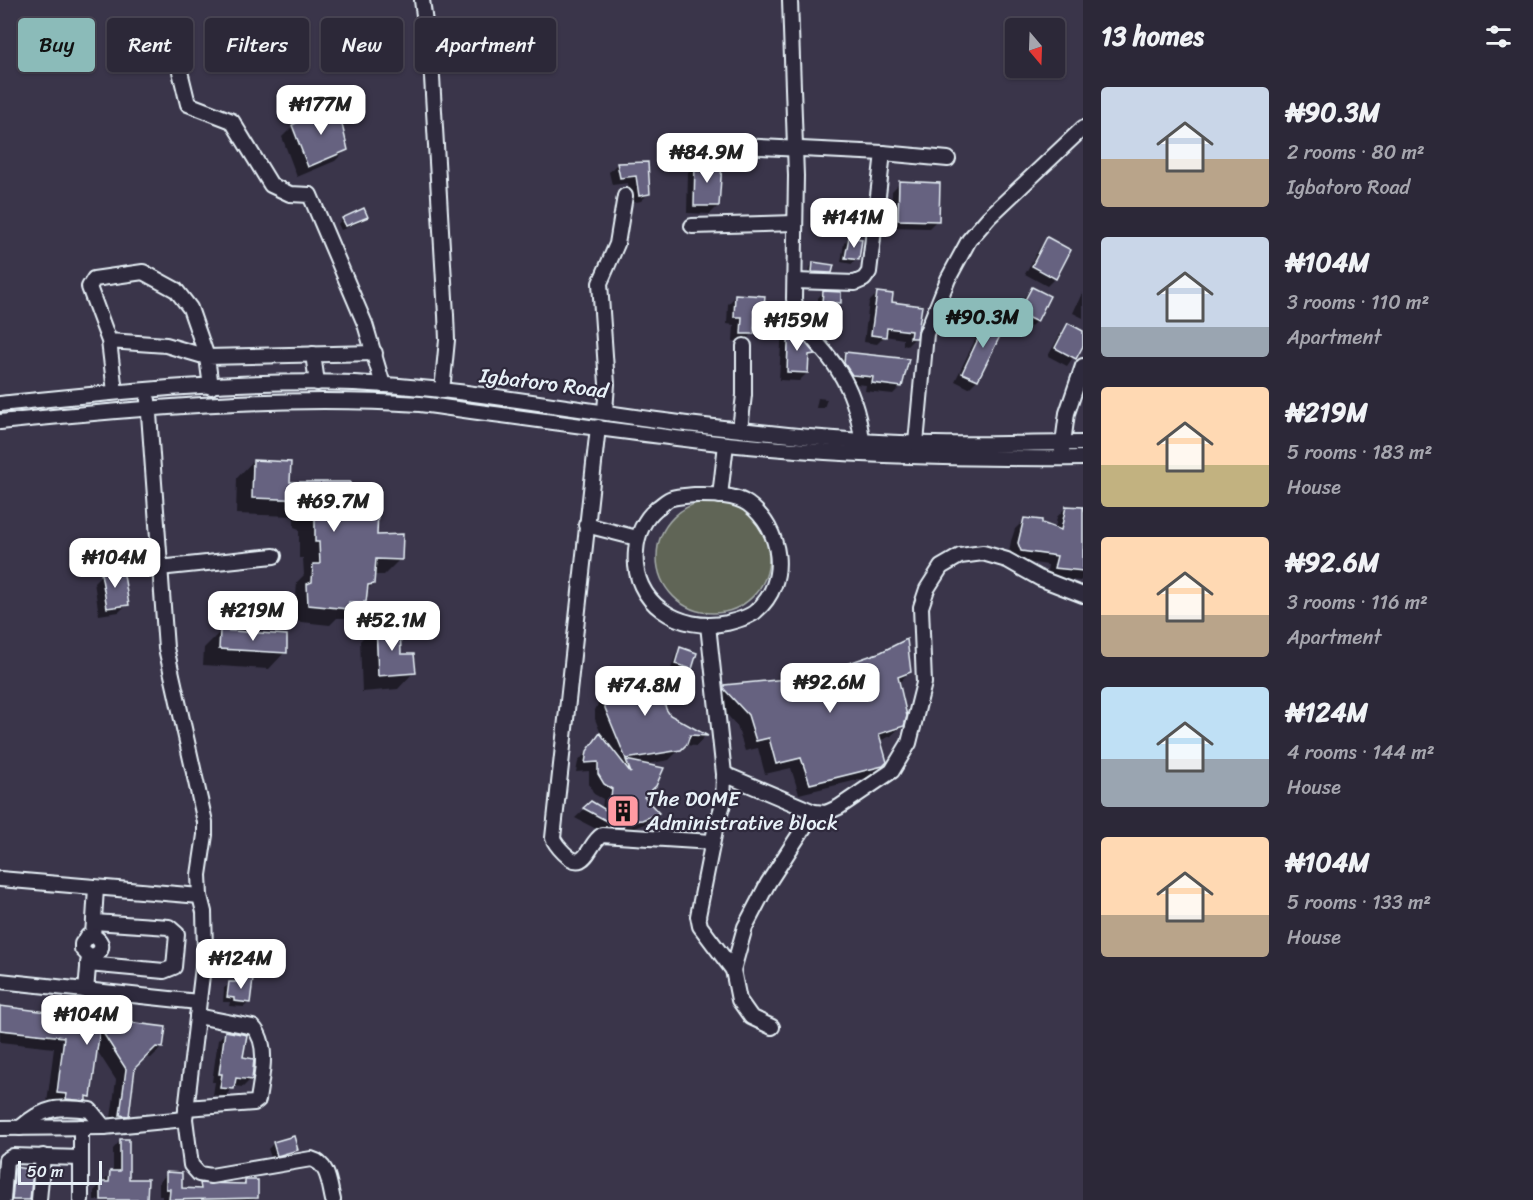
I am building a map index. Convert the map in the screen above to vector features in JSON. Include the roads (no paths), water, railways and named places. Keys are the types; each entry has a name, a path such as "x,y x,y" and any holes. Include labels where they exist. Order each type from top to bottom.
{"street":[{"path":"422,0 432,77 446,315 447,340 442,391"},
{"path":"790,0 797,317 838,369 859,414 862,440"},
{"path":"180,72 188,105 232,121 271,185 290,194 310,195 375,353 383,385"},
{"path":"916,443 926,334 958,260 969,240 989,216 1083,128"},
{"path":"677,143 883,153 948,159"},
{"path":"795,281 855,283 864,279 869,272 883,153"},
{"path":"605,411 607,384 600,283 617,244 625,196"},
{"path":"692,226 795,223"},
{"path":"115,393 109,341 89,287 90,282 94,279 143,272 176,290 186,301 207,357 211,387"},
{"path":"109,341 166,345 207,357 375,353"},
{"path":"740,429 744,395 744,346"},
{"path":"313,354 317,383"},
{"path":"1060,458 1067,413 1083,366"},
{"name":"Igbatoro Road","path":"0,404 211,387 317,383 383,385 740,429 915,457 1083,458"},
{"path":"148,391 166,648 205,822 199,875 206,950 186,1114 191,1165 199,1174 211,1176 311,1159 318,1161 325,1169 333,1200"},
{"name":"Igbatoro Road","path":"0,422 261,402 386,402 726,444 830,445 862,440 916,443 1083,443"},
{"path":"598,427 553,837 555,843 570,859 576,860 584,858 602,835 712,842"},
{"path":"720,496 726,444"},
{"path":"720,496 746,503 765,520 776,542 778,568 771,592 756,612 727,622 708,625 682,622 658,610 642,590 634,564 637,538 649,515 670,498 720,496"},
{"path":"586,525 637,538"},
{"path":"724,774 814,812 826,813 839,807 892,771 909,743 924,684 921,607 941,567 960,556 983,553 1007,560 1039,578 1083,595"},
{"path":"159,568 274,556"},
{"path":"708,625 724,774 723,804 712,842 698,916 700,926 733,970 739,1000 751,1017 772,1027"},
{"path":"733,970 744,927 768,883 814,812"},
{"path":"0,879 200,896"},
{"path":"86,991 89,960 101,951 102,944 94,929 96,888"},
{"path":"89,960 164,971 174,967 177,934 169,927 94,929"},
{"path":"0,981 86,991 197,1009 253,1027 259,1033 263,1065 258,1100 254,1103 104,1127 0,1128"},
{"path":"20,1128 35,1115 52,1108 90,1110 104,1127"},
{"path":"81,1127 81,1200"},
{"path":"3,1200 6,1160 13,1156 81,1158"},
{"path":"39,1200 43,1156"}],"place":[{"name":"The DOME Administrative block","path":"623,811"}]}
